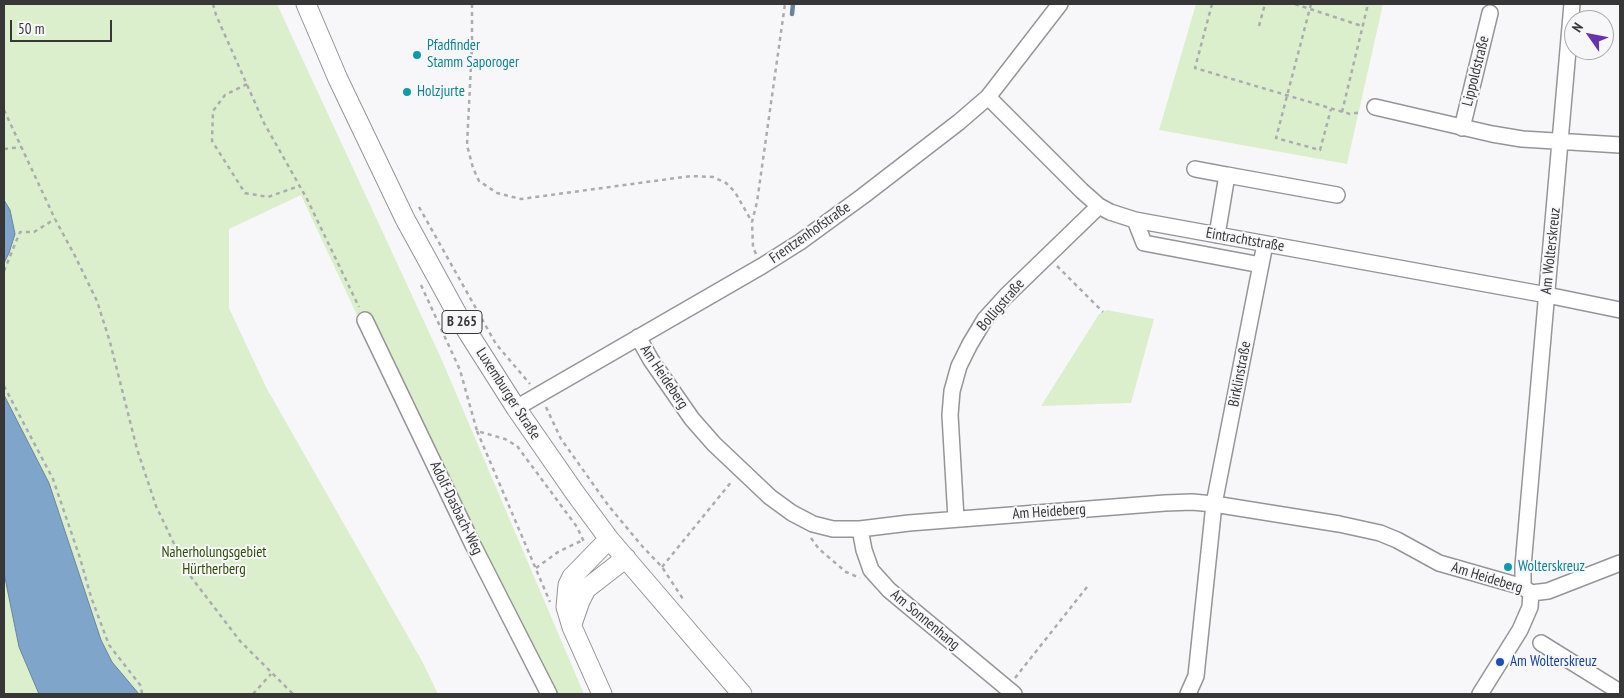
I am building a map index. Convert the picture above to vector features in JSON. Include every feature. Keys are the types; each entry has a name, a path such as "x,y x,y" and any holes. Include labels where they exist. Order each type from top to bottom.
{"main road":[{"name":"Luxemburger Straße","path":"306,4 338,79 405,219 462,323 516,408 609,539 742,694"},
{"path":"602,694 572,626 566,607 568,585 578,570 609,539"},
{"path":"572,626 586,589 626,558"}],"street":[{"name":"Frentzenhofstraße","path":"516,408 762,266 800,242 863,196 960,122 988,97 1060,4"},
{"name":"Am Wolterskreuz","path":"1480,694 1520,630 1530,607 1523,566 1546,295 1556,205 1572,4"},
{"name":"Lippoldstraße","path":"1462,128 1490,13"},
{"name":"Eintrachtstraße","path":"988,97 1099,206 1110,212 1135,220 1620,310"},
{"path":"1375,107 1462,128 1522,139 1620,145"},
{"path":"1195,169 1337,194"},
{"path":"1217,235 1227,175"},
{"name":"Bolligstraße","path":"956,519 950,416 952,391 959,366 985,319 1006,296 1099,206"},
{"path":"1135,220 1144,243 1261,265"},
{"name":"Birklinstraße","path":"1214,504 1265,244"},
{"name":"Adolf-Dasbach-Weg","path":"365,320 473,545 549,694"},
{"name":"Am Heideberg","path":"638,337 650,360 692,419 740,470 770,497 792,513 813,524 834,530 1192,502 1339,524 1380,533 1398,540 1438,563 1527,590"},
{"path":"1188,694 1196,676 1214,504"},
{"name":"Am Sonnenhang","path":"860,529 864,550 871,570 889,590 1011,691"},
{"path":"1527,590 1548,591 1620,563"},
{"path":"1541,643 1620,692"}],"path":[{"path":"213,4 216,15 264,123 307,199 365,320"},
{"path":"472,4 467,146 479,181 496,193 521,199 691,176 713,177 726,182 735,192 752,222"},
{"path":"762,266 753,247 752,222 757,202 784,4"},
{"path":"1212,4 1195,68 1350,114 1375,107"},
{"path":"1259,26 1265,4"},
{"path":"1295,4 1363,26"},
{"path":"1311,4 1276,138 1320,150 1332,109"},
{"path":"1342,112 1368,4"},
{"path":"247,84 225,95 213,111 212,142 245,193 268,197 299,186"},
{"path":"4,110 55,219 76,256 97,301 110,342 137,450 156,506 188,573 240,641 293,694"},
{"path":"4,149 22,147"},
{"path":"418,206 496,344 528,381"},
{"path":"4,271 20,232 34,232 55,219"},
{"path":"1047,257 1103,312"},
{"path":"4,386 53,479 91,597 109,645 141,686 142,694"},
{"path":"548,410 561,439 608,504"},
{"path":"477,431 536,568 558,552 583,540 577,527"},
{"path":"662,567 740,470"},
{"path":"808,534 819,548 846,572 863,579"},
{"path":"1011,691 1087,587"},
{"path":"253,694 271,674"}],"green space":[{"name":"Naherholungsgebiet Hürtherberg","path":"4,4 277,4 441,358 584,694 543,694 369,341 301,195 229,229 229,308 266,387 422,661 438,694 139,694 112,662 101,640 49,483 4,395 4,263 9,253 10,210 4,200"},
{"path":"1196,4 1383,4 1347,164 1159,130"},
{"path":"1107,310 1154,319 1131,403 1041,406 1099,314"},
{"path":"4,573 19,647 39,694 4,694"}],"water":[{"path":"4,200 10,210 15,234 4,263"},
{"path":"4,395 49,483 101,640 112,662 139,694 39,694 19,647 4,573"}],"waterway":[{"path":"792,14 793,4"}],"place":[{"name":"Pfadfinder Stamm Saporoger","path":"417,55"},
{"name":"Holzjurte","path":"407,92"},
{"name":"Wolterskreuz","path":"1508,567"},
{"name":"Am Wolterskreuz","path":"1500,662"}]}
